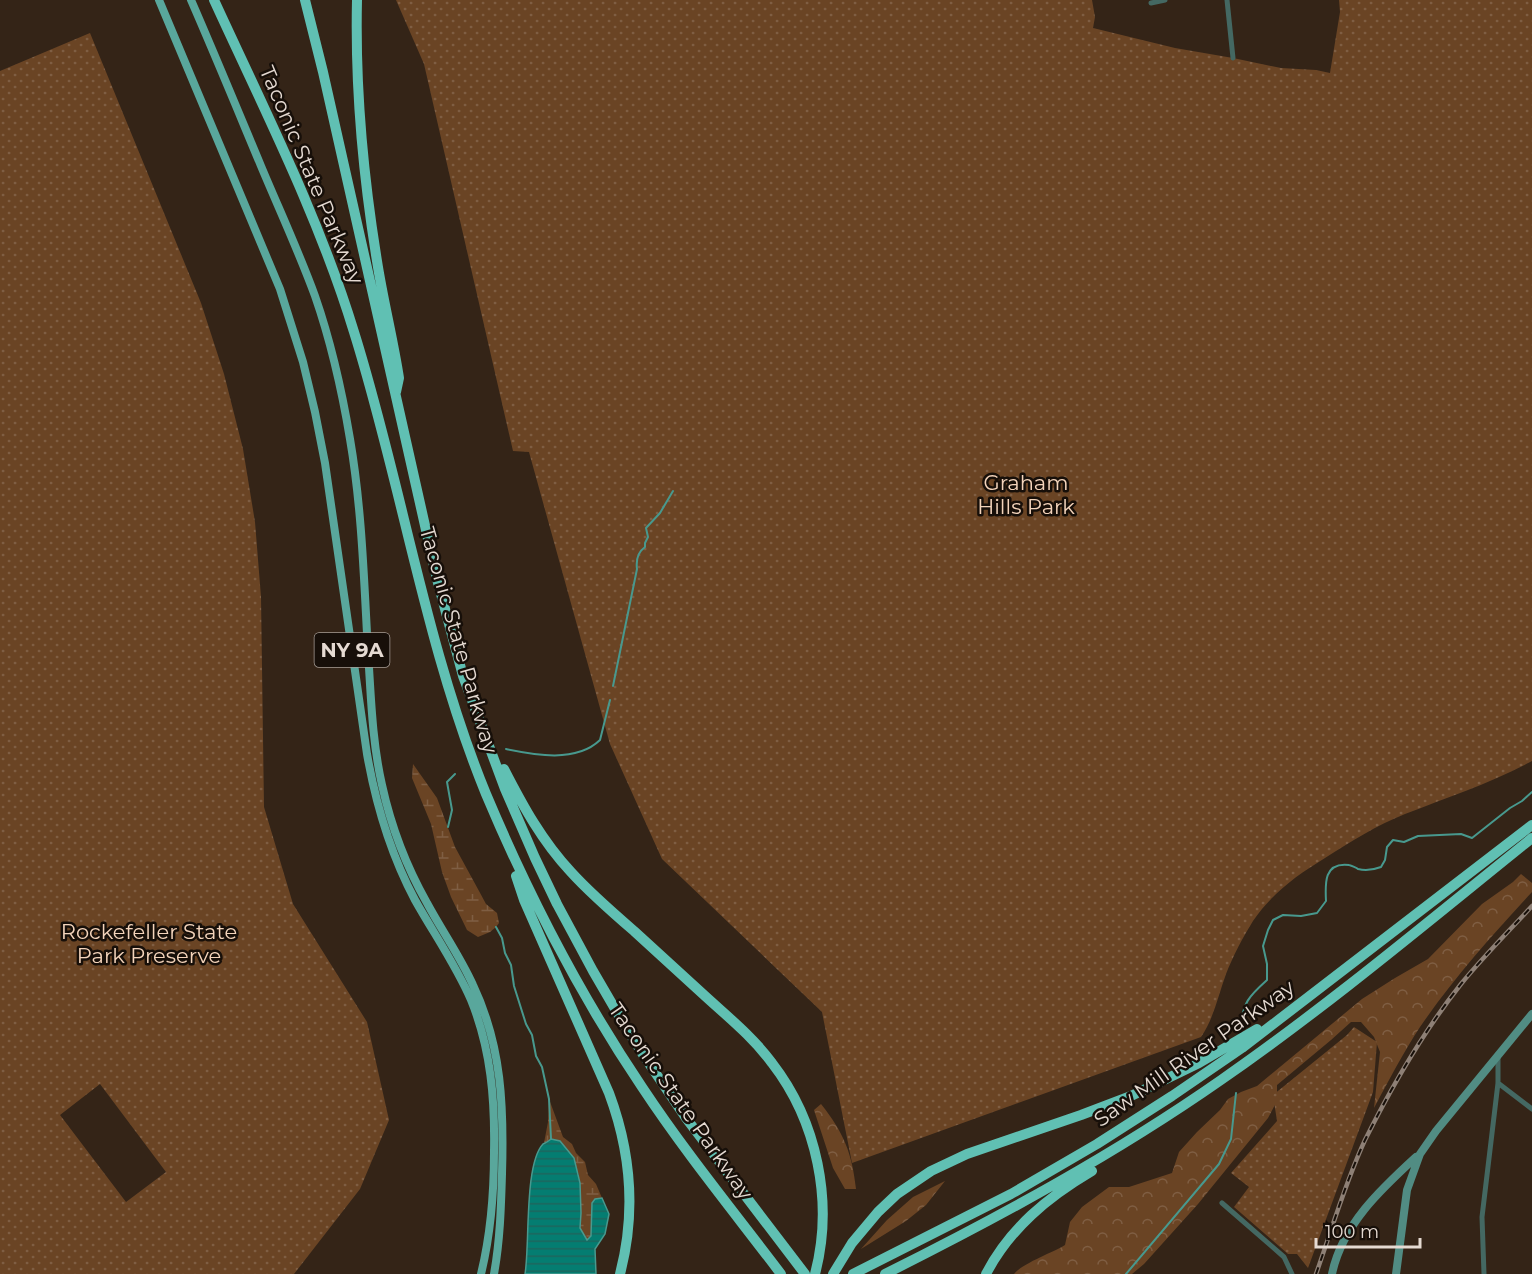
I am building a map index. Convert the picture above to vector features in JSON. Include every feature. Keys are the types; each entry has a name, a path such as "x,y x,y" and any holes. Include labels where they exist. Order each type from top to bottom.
{"highway":[{"name":"Taconic State Parkway","path":"214,0 300,188 338,282 365,369 441,666 477,771 508,843 552,936 615,1045 671,1129 779,1271"},
{"name":"Taconic State Parkway","path":"305,0 327,88 431,554 456,652 512,805 572,934 644,1056 686,1118 805,1274"},
{"path":"357,0 357,70 362,145 378,267 399,378 395,395"},
{"path":"483,730 527,813 542,837 560,859 593,894 748,1035 786,1082 808,1127 820,1175 823,1225 816,1271"},
{"name":"Saw Mill River Parkway","path":"853,1274 978,1212 1075,1157 1141,1116 1210,1070 1286,1014 1532,825"},
{"name":"Saw Mill River Parkway","path":"885,1274 1052,1187 1209,1088 1326,1003 1532,838"},
{"path":"508,843 524,900 606,1086 620,1125 627,1162 630,1198 628,1234 620,1274"},
{"path":"833,1274 859,1233 878,1212 897,1194 931,1171 967,1154 1075,1117 1143,1090 1199,1063 1286,1014"},
{"path":"986,1274 1008,1240 1026,1219 1045,1203 1066,1187 1118,1155 1209,1088"}],"main road":[{"name":"NY 9A","path":"160,0 280,289 303,362 325,463 370,771 385,829 415,899 465,986 476,1012 485,1044 494,1102 494,1164 492,1212 481,1274"},
{"name":"NY 9A","path":"189,0 207,37 307,274 337,371 357,483 374,734 381,778 389,811 406,860 416,883 472,982 494,1043 503,1118 501,1220 494,1274"},
{"path":"1332,1274 1340,1249 1356,1221 1387,1184 1420,1154 1436,1131 1532,1014"},
{"path":"1396,1274 1407,1190 1420,1154"}],"street":[{"path":"1151,3 1165,0"},
{"path":"1227,0 1233,58"},
{"path":"1484,1274 1482,1217 1498,1056"},
{"path":"1497,1083 1532,1109"},
{"path":"1222,1203 1284,1257 1292,1274"}],"green space":[{"name":"Graham Hills Park","path":"396,0 1092,0 1095,17 1093,28 1175,48 1281,68 1330,73 1340,12 1339,0 1532,0 1532,761 1485,783 1384,823 1315,864 1285,886 1253,921 1229,967 1213,1015 1201,1037 852,1163 822,1012 662,859 610,744 529,452 513,451 424,64"},
{"name":"Rockefeller State Park Preserve","path":"90,33 201,303 224,374 243,449 255,522 261,597 264,807 293,904 367,1022 389,1120 360,1189 294,1274 0,1274 0,71","holes":["100,1084 166,1172 126,1202 60,1115"]},
{"path":"413,764 437,798 455,847 486,904 497,913 499,923 496,927 478,937 467,930 451,897 442,872 431,824 412,778"},
{"path":"1521,874 1532,883 1532,892 1473,958 1433,1009 1408,1047 1374,1108 1380,1052 1374,1037 1361,1022 1351,1022 1277,1085 1277,1101 1268,1118 1198,1204 1144,1264 1132,1274 1014,1274 1031,1262 1065,1245 1070,1222 1082,1207 1109,1187 1129,1187 1172,1173 1179,1152 1228,1099 1257,1086 1362,999 1428,959 1482,904"},
{"path":"1354,1027 1377,1042 1373,1092 1308,1268 1297,1254 1288,1254 1234,1207 1249,1187 1231,1173 1277,1121 1273,1095"},
{"path":"549,1099 563,1137 572,1144 576,1153 585,1162 588,1175 596,1184 602,1198 595,1199 591,1214 591,1236 587,1241 580,1228 578,1172 551,1139 544,1143"},
{"path":"821,1104 836,1124 846,1144 856,1189 845,1189 833,1168 814,1110"},
{"path":"945,1181 926,1205 906,1221 861,1249 887,1220 913,1197"}],"water":[{"path":"551,1139 560,1141 574,1158 580,1183 580,1228 587,1240 591,1236 592,1203 595,1199 602,1198 609,1214 605,1234 595,1249 596,1274 525,1274 533,1169 537,1154 543,1144"}],"waterway":[{"path":"613,686 637,560 648,537 646,528 660,513 673,491"},
{"path":"506,749 542,755 567,755 590,747 600,740 610,700"},
{"path":"448,827 452,810 447,782 455,774"},
{"path":"1239,1028 1248,1001 1267,980 1267,964 1263,946 1273,920 1283,915 1301,916 1317,913 1326,901 1326,881 1330,870 1341,865 1367,870 1381,867 1385,860 1387,847 1393,840 1404,842 1418,836 1461,834 1472,838 1532,792"},
{"path":"496,927 511,965 514,986 526,1024 532,1035 536,1056 542,1067 549,1099 551,1139"},
{"path":"1126,1274 1219,1164 1231,1139 1236,1093"}],"railway":[{"path":"1316,1274 1358,1156 1397,1080 1421,1040 1461,984 1532,906"}]}
